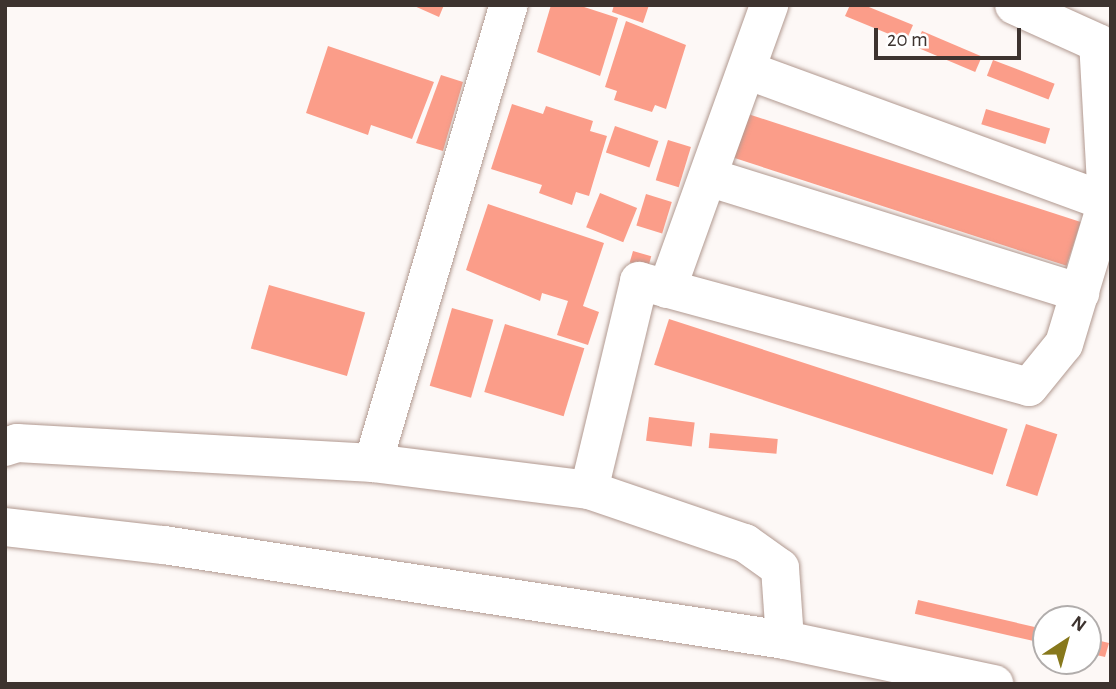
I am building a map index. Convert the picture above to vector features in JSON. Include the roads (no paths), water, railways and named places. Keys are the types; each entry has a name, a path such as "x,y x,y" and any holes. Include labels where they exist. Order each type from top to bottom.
{"street":[{"path":"373,463 509,5"},
{"path":"667,289 749,71 769,5"},
{"path":"589,490 639,281 1029,387 1064,344 1107,202 1098,43 1014,5"},
{"path":"749,71 1107,202"},
{"path":"708,177 1080,293"},
{"path":"5,447 17,443 373,463 589,490 746,543 780,568 785,640"},
{"path":"5,527 164,545 785,640 993,684"}]}
